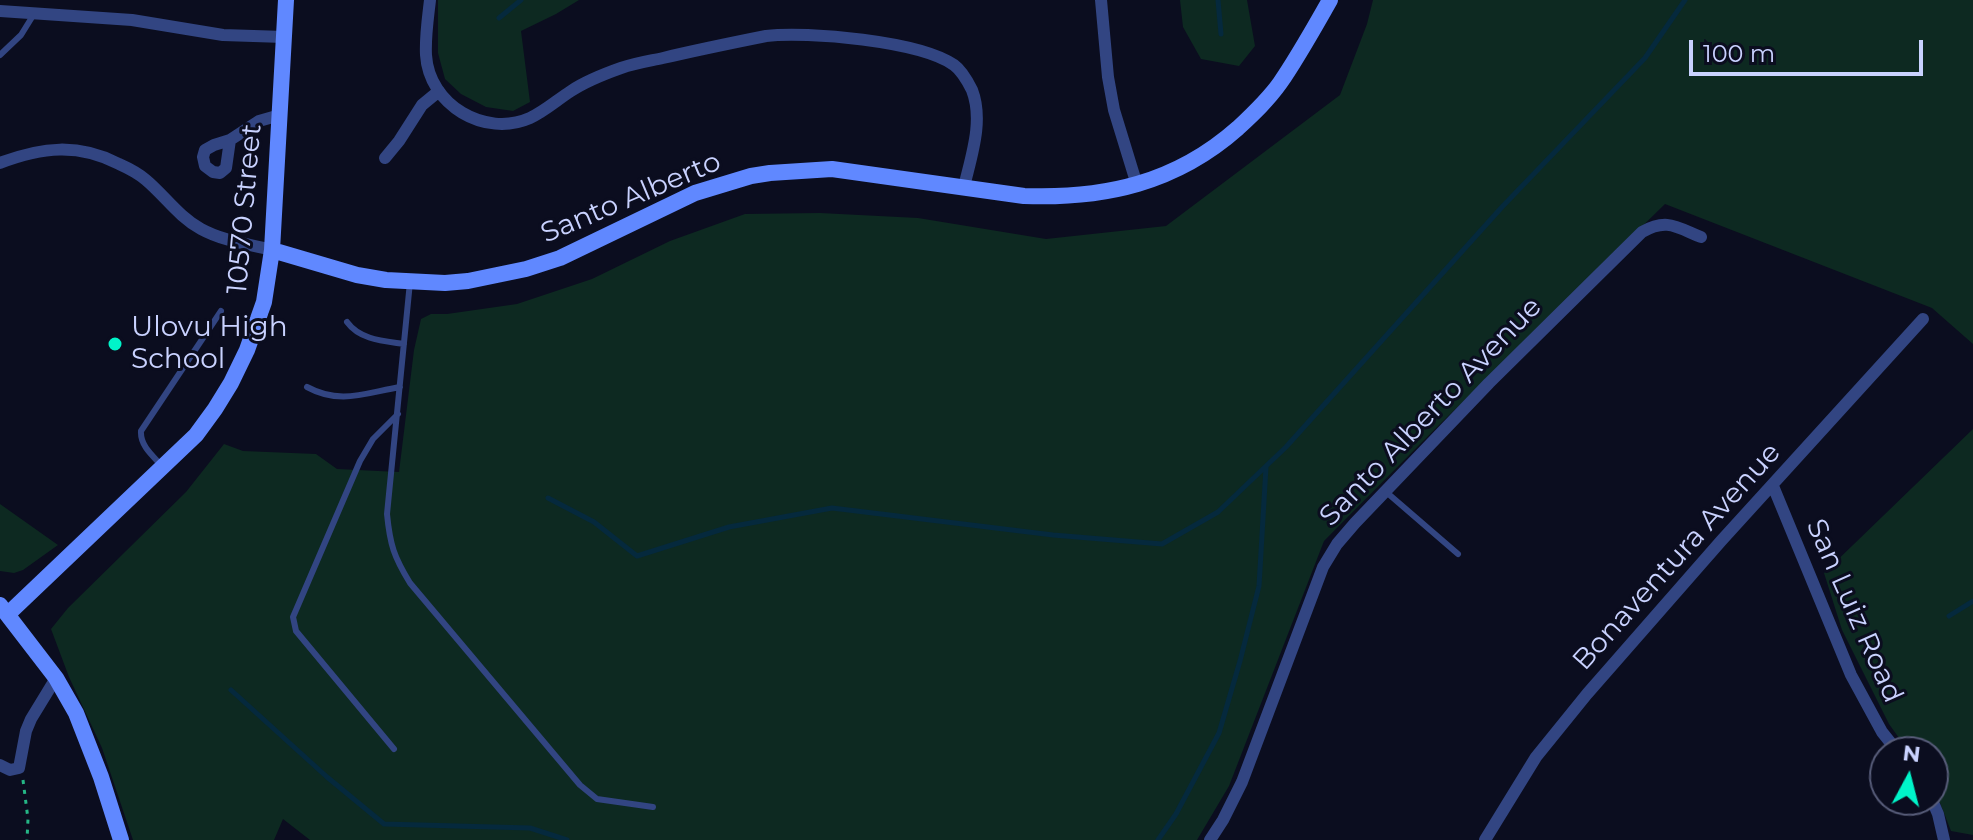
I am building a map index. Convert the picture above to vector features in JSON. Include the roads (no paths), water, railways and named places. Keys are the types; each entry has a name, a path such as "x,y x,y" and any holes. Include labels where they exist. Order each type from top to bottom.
{"street":[{"name":"10570 Street","path":"4,609 196,435 231,383 264,302 272,250 286,0"},
{"path":"430,0 426,56 429,69 439,91 458,112 484,122 511,123 528,119 572,90 625,67 710,47 787,34 812,34 894,45 930,54 954,65 963,75 972,90 977,109 976,137 964,187"},
{"path":"1101,0 1114,110 1137,185"},
{"name":"Santo Alberto","path":"0,163 51,149 91,153 114,161 144,178 183,217 217,236 357,275 410,282 468,281 526,269 560,258 695,193 751,176 832,169 1045,197 1075,196 1137,185 1194,161 1220,144 1257,111 1278,85 1330,0"},
{"path":"0,11 132,20 223,35 284,37"},
{"path":"385,158 422,105 439,91"},
{"path":"230,140 259,121 280,115"},
{"name":"Santo Alberto Avenue","path":"1210,840 1242,782 1323,567 1337,544 1489,383 1642,232 1655,225 1670,225 1701,237"},
{"name":"Bonaventura Avenue","path":"1485,840 1536,757 1559,727 1657,613 1923,319"},
{"name":"San Luiz Road","path":"1773,486 1851,675 1885,736"},
{"path":"4,609 56,678 76,713 121,840"},
{"path":"0,765 10,770 19,768 26,731 56,678"},
{"path":"1938,816 1944,840"}],"lane":[{"path":"0,55 21,35 34,14"},
{"path":"410,282 387,514 395,558 410,583 580,785 597,799 653,807"},
{"path":"163,467 146,448 141,431 221,311"},
{"path":"347,322 353,331 363,335 404,344"},
{"path":"307,387 334,398 400,387"},
{"path":"394,749 296,631 293,617 360,461 373,439 398,414"},
{"path":"1385,491 1458,554"}],"waterway":[{"path":"499,18 521,0"},
{"path":"1218,0 1221,34"},
{"path":"548,498 594,522 637,556 729,527 832,508 1053,535 1162,544 1218,512 1286,447 1502,207 1645,58 1685,0"},
{"path":"1158,840 1176,814 1219,733 1240,661 1259,586 1266,467"},
{"path":"1949,616 1973,601"},
{"path":"231,690 384,824 530,828 567,840"}],"place":[{"name":"Ulovu High School","path":"115,344"}]}
